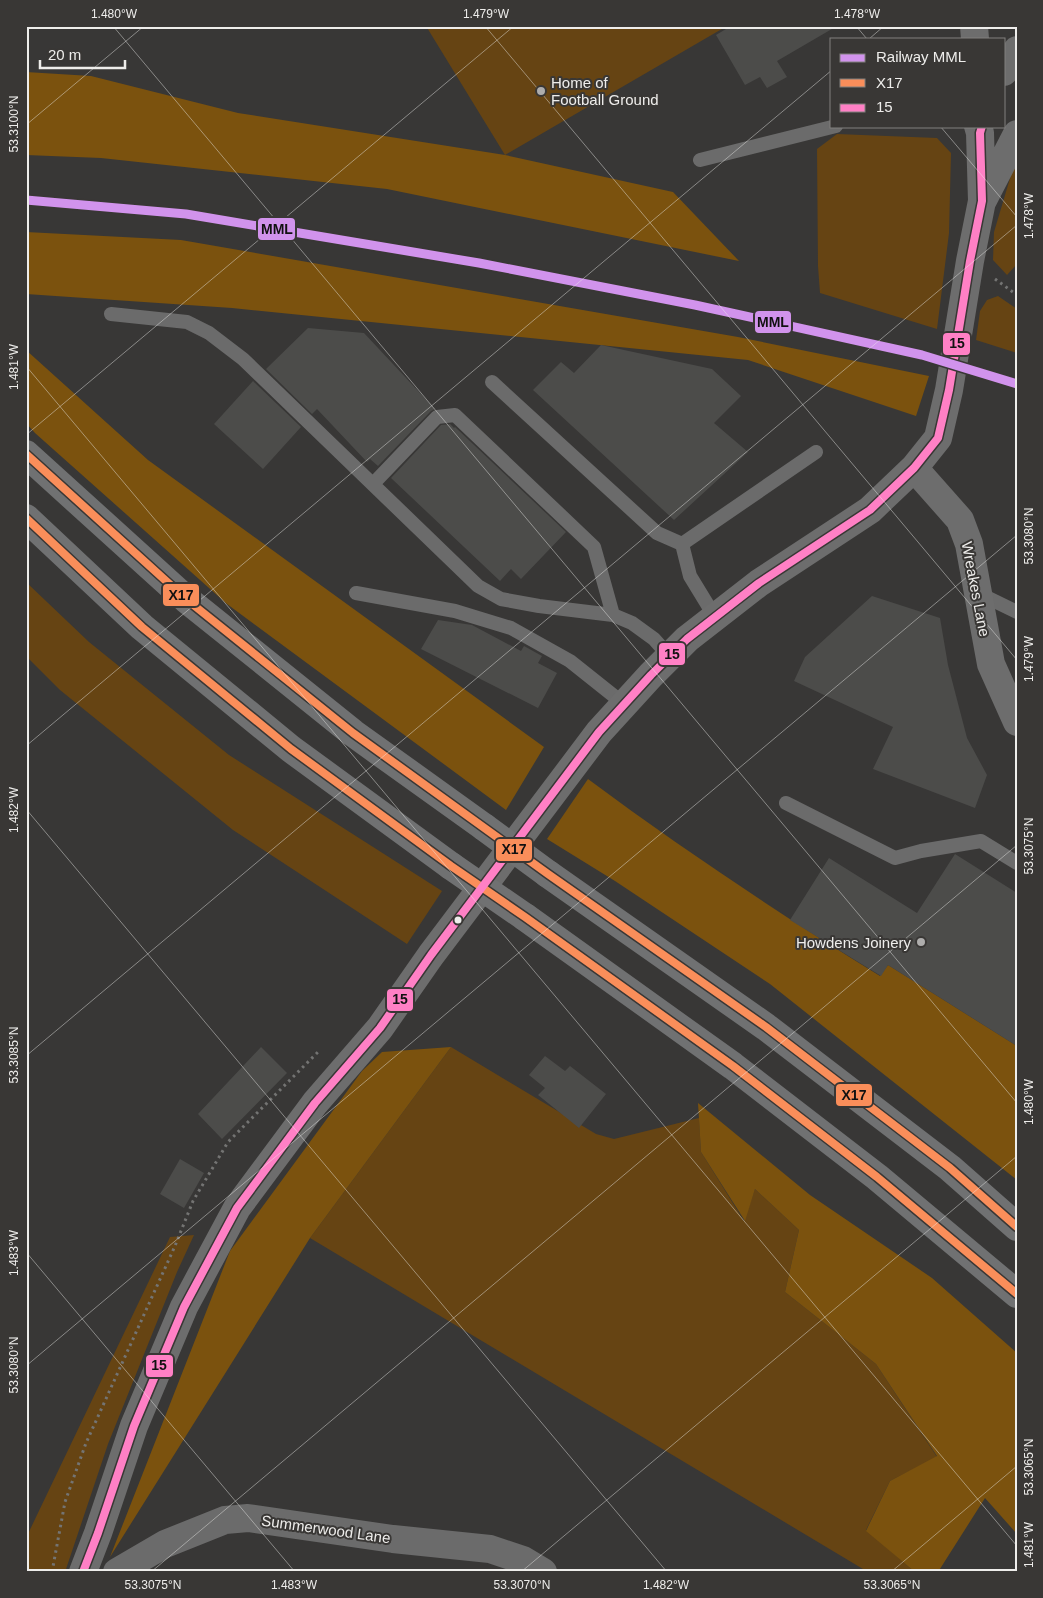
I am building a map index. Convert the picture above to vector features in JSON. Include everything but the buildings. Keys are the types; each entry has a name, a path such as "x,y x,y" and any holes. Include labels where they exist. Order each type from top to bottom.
{"highway":[{"path":"26,454 186,599 353,732 548,874 766,1027 950,1168 1017,1227"},
{"path":"26,518 142,627 291,749 451,866 734,1066 877,1177 1017,1294"}],"main road":[{"path":"1006,69 1017,50"},
{"path":"83,1572 134,1426 180,1316 237,1208 315,1103 380,1028 431,955 527,826 599,732 624,704 688,639 715,617 759,583 870,510 914,468 938,438 949,390 970,261 982,201 976,128"},
{"path":"982,201 1017,134"},
{"name":"Wreakes Lane","path":"914,468 960,520 969,544 991,664 1017,722"}],"street":[{"name":"Summerwood Lane","path":"117,1572 165,1544 226,1520 248,1518 392,1539 490,1549 523,1560 543,1572"}],"lane":[{"path":"700,160 830,128"},
{"path":"111,314 187,322 209,334 243,359 478,586 501,599 539,606 613,615 632,623 654,639 670,657"},
{"path":"492,382 657,533 682,544"},
{"path":"373,484 438,417 456,415 594,547 613,615"},
{"path":"682,544 816,452"},
{"path":"682,544 690,576 715,617"},
{"path":"978,593 1017,612"},
{"path":"356,594 455,611 511,628 570,661 624,704"},
{"path":"786,803 895,858 921,851 981,842 1017,863"}],"shaded area":[{"name":"Home of Football Ground","path":"426,26 727,26 505,155"},
{"path":"26,72 91,76 238,113 505,155 673,192 739,261 387,189 101,158 26,155"},
{"path":"837,134 937,138 951,153 949,233 937,329 820,293 817,149"},
{"path":"1017,159 1017,264 1007,275 993,260 994,232"},
{"path":"26,232 181,240 738,337 929,376 916,416 748,360 232,308 26,294"},
{"path":"998,296 1017,309 1017,353 976,340 980,311 987,300"},
{"path":"26,350 148,460 544,747 506,810 227,604 35,433 26,423"},
{"path":"26,582 89,642 229,755 442,891 407,944 233,830 60,690 26,656"},
{"path":"588,779 732,881 880,976 888,965 1017,1046 1017,1180 770,984 615,881 547,839"},
{"path":"451,1047 596,1134 614,1139 699,1118 701,1152 744,1221 755,1189 799,1230 785,1292 876,1364 937,1457 890,1481 866,1530 915,1572 868,1572 310,1238"},
{"path":"451,1047 310,1238 110,1557 230,1251 362,1071 382,1052"},
{"path":"698,1103 810,1195 932,1278 1017,1353 1017,1534 985,1498 938,1572 915,1572 866,1531 890,1481 937,1456 876,1364 785,1292 799,1230 755,1189 745,1221 701,1152"},
{"path":"194,1235 177,1272 108,1444 65,1572 26,1572 26,1538 170,1237"}],"rail line":[{"name":"MML","path":"26,200 186,214 479,263 695,305 922,355 1017,384"}],"transit line":[{"name":"15","path":"83,1572 134,1426 184,1307 237,1208 315,1103 380,1028 431,955 599,732 651,675 687,639 759,583 870,510 914,468 938,438 949,390 970,261 982,201 981,128"},
{"name":"X17","path":"26,454 186,599 353,733 548,874 766,1027 950,1168 1017,1227"},
{"name":"X17","path":"26,518 142,627 291,749 451,866 733,1066 877,1177 1017,1294"}],"place":[{"name":"Home of Football Ground","path":"541,91"},
{"name":"Howdens Joinery","path":"921,942"}]}
